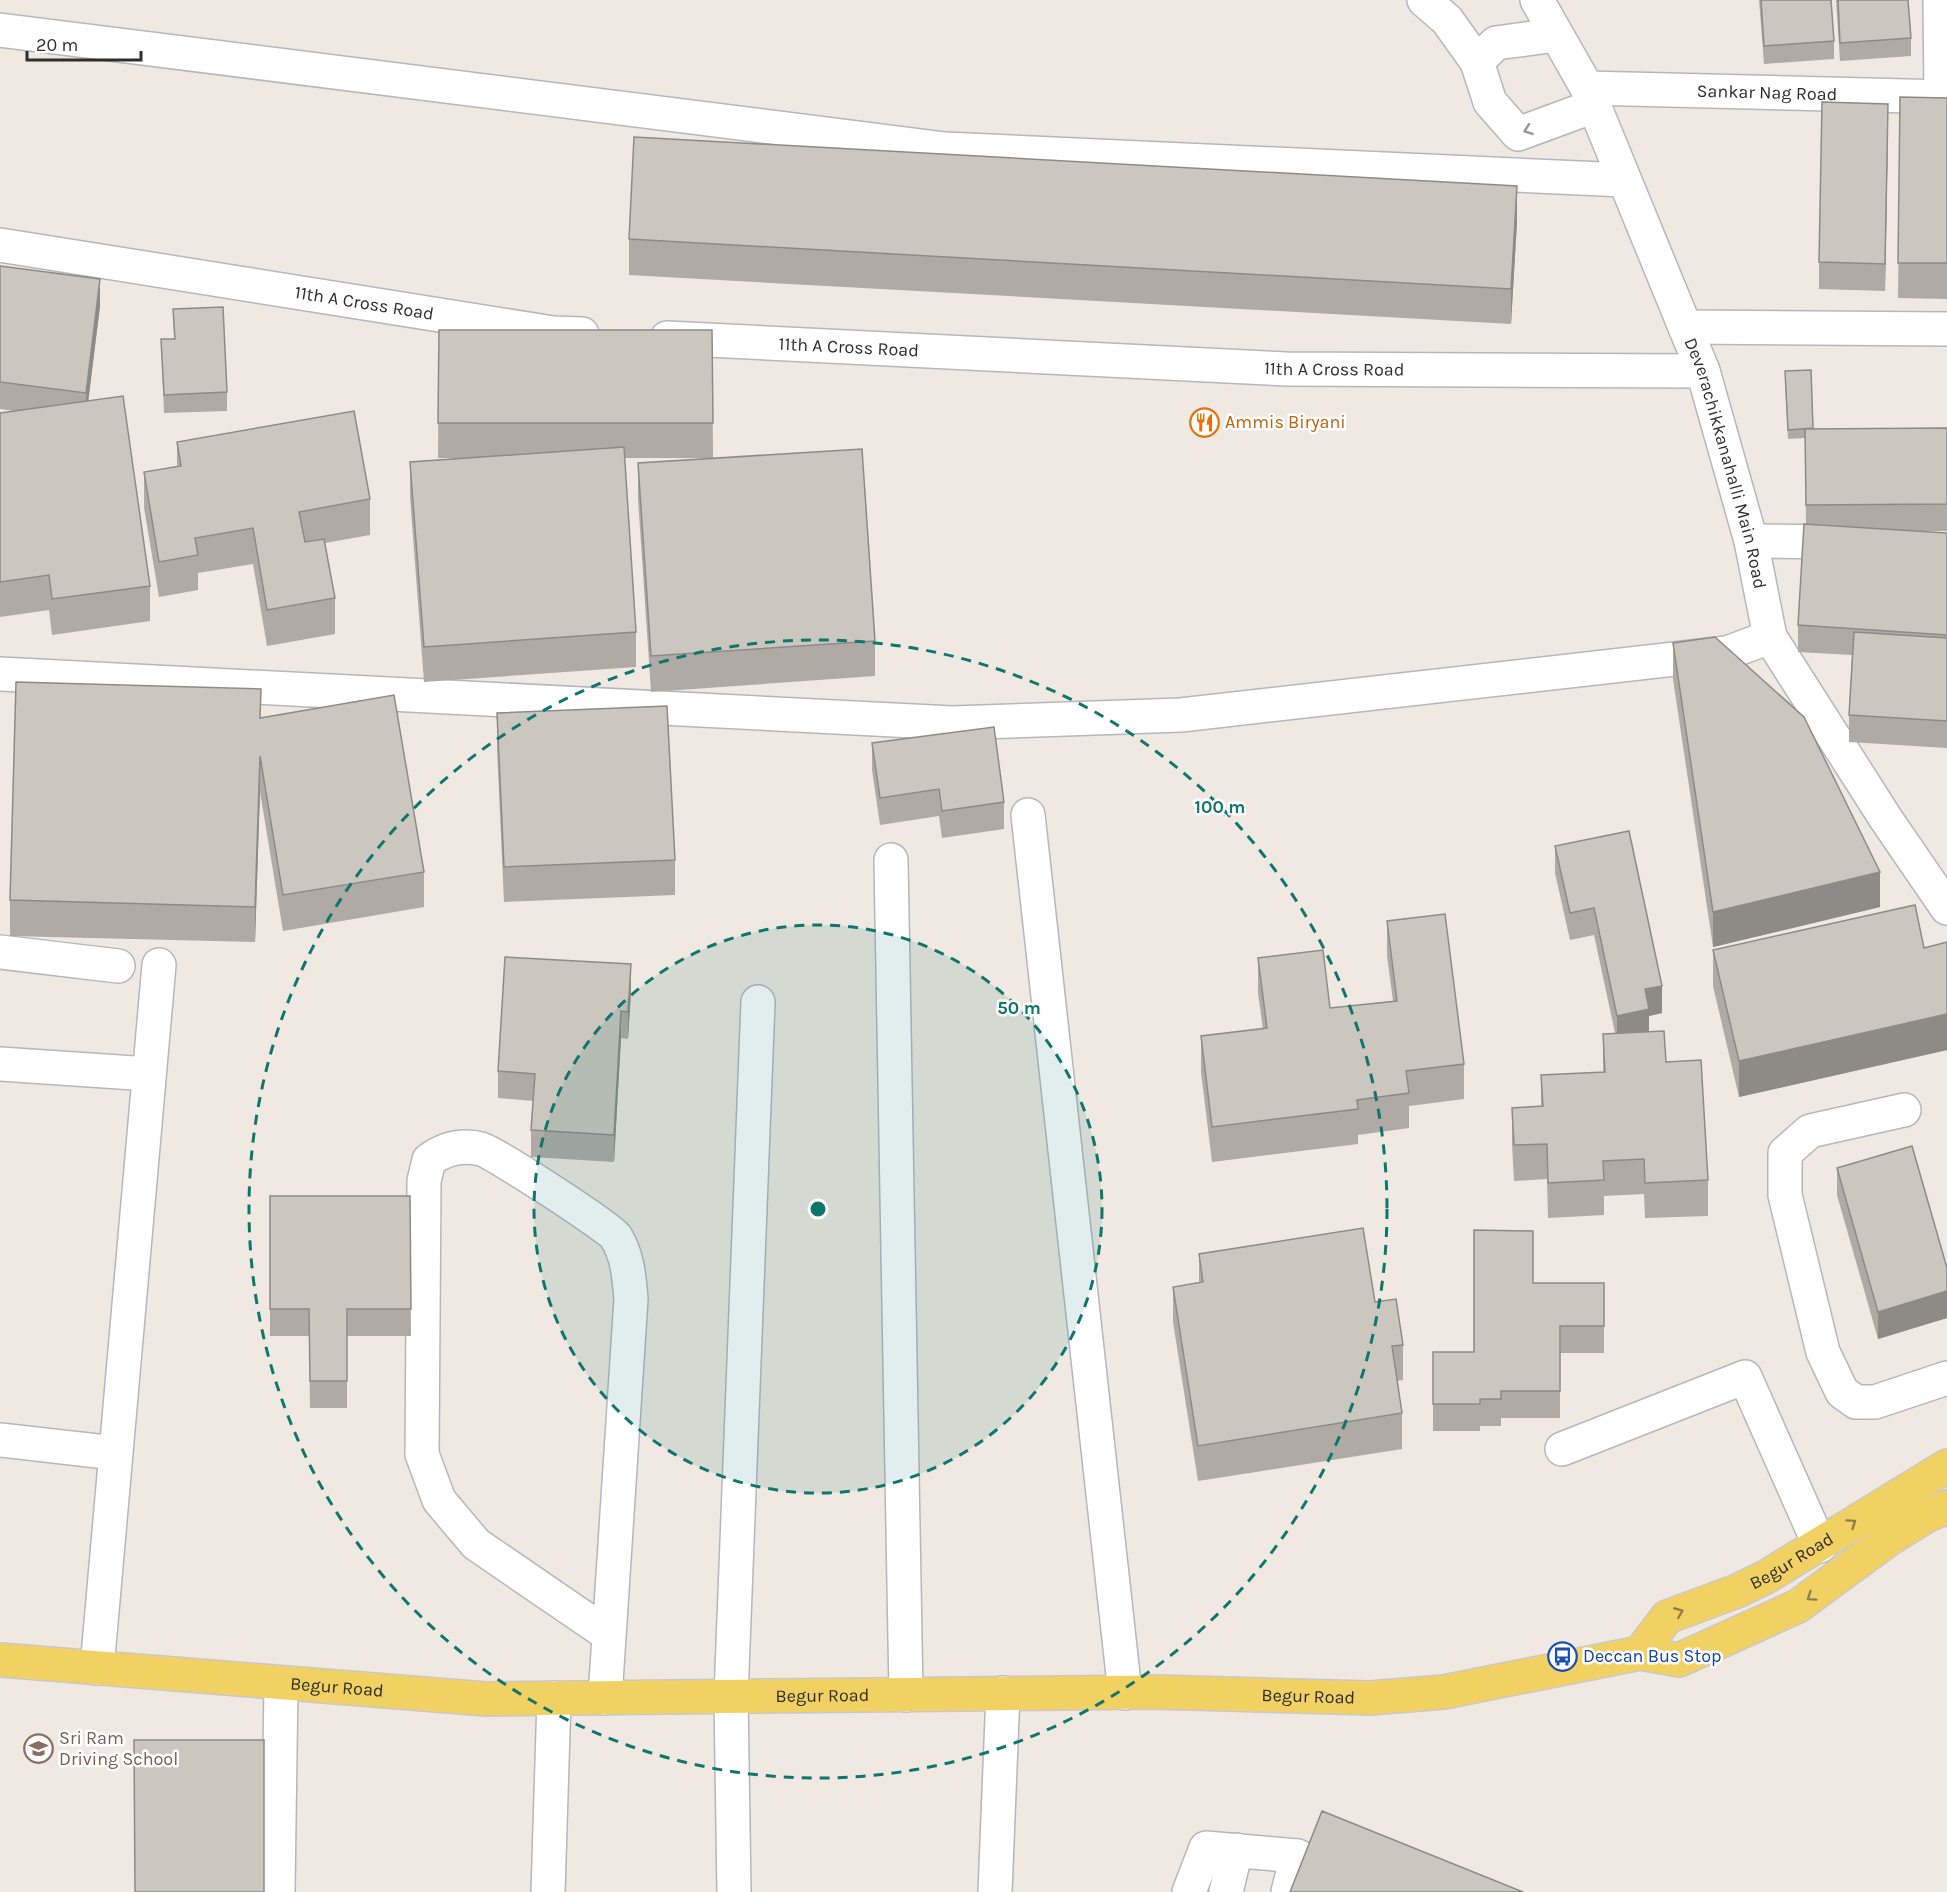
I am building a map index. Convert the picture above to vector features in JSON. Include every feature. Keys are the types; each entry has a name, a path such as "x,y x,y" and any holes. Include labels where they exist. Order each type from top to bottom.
{"main road":[{"name":"Begur Road","path":"1641,1653 1667,1617 1737,1591 1820,1546 1872,1510 1947,1466"},
{"name":"Begur Road","path":"0,1660 486,1699 1003,1693 1370,1698 1434,1693 1641,1653 1679,1660 1798,1606 1889,1539 1928,1515 1947,1508"}],"street":[{"path":"1424,0 1446,20 1478,62 1490,102 1518,134 1588,102"},
{"name":"Deverachikkanahalli Main Road","path":"1537,0 1550,36 1588,102 1624,180 1703,370 1751,541 1770,637 1886,819 1947,908"},
{"path":"1940,0 1944,97"},
{"path":"0,30 945,149 1624,180"},
{"path":"1478,62 1496,43 1550,36"},
{"name":"Sankar Nag Road","path":"1588,102 1944,97"},
{"name":"11th A Cross Road","path":"0,245 553,333 1287,369 1703,370"},
{"path":"1685,327 1947,329"},
{"path":"1751,541 1878,542"},
{"path":"0,674 952,723 1181,715 1727,653 1770,637"},
{"path":"1028,815 1125,1693"},
{"path":"891,860 906,1695"},
{"path":"0,952 118,966"},
{"path":"97,1668 159,965"},
{"path":"734,1892 731,1696 758,1002"},
{"path":"0,1064 150,1074"},
{"path":"1904,1110 1810,1131 1785,1153 1785,1195 1823,1352 1842,1392 1856,1402 1875,1402 1947,1378"},
{"path":"605,1698 631,1299 629,1265 615,1235 533,1178 481,1149 445,1149 429,1160 424,1181 422,1454 439,1500 476,1544 609,1635"},
{"path":"1562,1449 1745,1377 1820,1546"},
{"path":"0,1440 115,1453"},
{"path":"278,1892 281,1684"},
{"path":"994,1892 1003,1693"},
{"path":"548,1892 554,1698"},
{"path":"1189,1892 1206,1848 1297,1856 1376,1892"},
{"path":"1226,1892 1236,1850"},
{"path":"1288,1892 1297,1856"}],"building":[{"path":"1761,0 1831,0 1834,41 1764,46"},
{"path":"1838,0 1908,0 1911,38 1840,43"},
{"path":"1900,97 1947,98 1947,263 1898,263"},
{"path":"1822,102 1888,104 1885,264 1819,262"},
{"path":"634,137 1517,186 1511,289 629,239"},
{"path":"0,266 100,279 86,393 0,382"},
{"path":"223,307 227,392 164,395 161,339 175,339 173,309"},
{"path":"439,330 712,330 713,423 438,423"},
{"path":"1811,370 1813,428 1788,430 1785,371"},
{"path":"123,396 150,586 52,599 49,575 0,582 0,413"},
{"path":"354,411 370,499 299,512 305,542 324,539 335,598 267,610 253,528 195,538 198,555 159,562 144,472 181,466 177,442"},
{"path":"1947,428 1947,504 1806,505 1805,429"},
{"path":"624,447 636,632 424,647 410,462"},
{"path":"862,449 875,641 651,656 638,463"},
{"path":"1804,524 1947,533 1947,635 1798,625"},
{"path":"1854,632 1947,638 1947,721 1849,715"},
{"path":"1715,637 1804,717 1880,872 1713,912 1673,643"},
{"path":"16,682 261,689 260,718 394,695 424,872 283,895 260,756 255,907 10,900"},
{"path":"667,706 675,860 504,867 497,713"},
{"path":"994,727 1004,802 942,811 939,789 880,798 872,743"},
{"path":"1629,831 1662,986 1645,989 1649,1009 1617,1016 1594,908 1570,913 1555,846"},
{"path":"1915,905 1924,948 1947,942 1947,1014 1739,1061 1713,950"},
{"path":"1445,914 1464,1064 1406,1071 1409,1093 1357,1100 1358,1109 1212,1127 1201,1036 1267,1028 1258,958 1323,950 1330,1008 1397,1001 1387,921"},
{"path":"505,957 631,964 628,1012 621,1011 614,1135 531,1130 535,1074 498,1071"},
{"path":"1664,1031 1666,1062 1701,1060 1708,1180 1645,1183 1644,1159 1603,1161 1604,1180 1548,1183 1547,1144 1514,1145 1512,1108 1543,1106 1541,1075 1605,1072 1603,1034"},
{"path":"1912,1146 1947,1268 1947,1291 1878,1312 1837,1168"},
{"path":"270,1196 410,1196 411,1309 347,1309 347,1381 310,1381 309,1309 270,1309"},
{"path":"1363,1228 1375,1302 1396,1299 1403,1345 1392,1346 1402,1413 1198,1446 1173,1287 1203,1282 1199,1254"},
{"path":"1474,1230 1533,1231 1533,1283 1604,1283 1604,1326 1560,1326 1560,1391 1501,1391 1501,1399 1480,1399 1480,1404 1433,1404 1433,1352 1474,1352"},
{"path":"134,1740 264,1740 264,1892 135,1892"},
{"path":"1322,1811 1523,1892 1290,1892"}],"place":[{"name":"Ammis Biryani","path":"1204,422"},
{"name":"Deccan Bus Stop","path":"1562,1656"},
{"name":"Sri Ram Driving School","path":"38,1748"}]}
